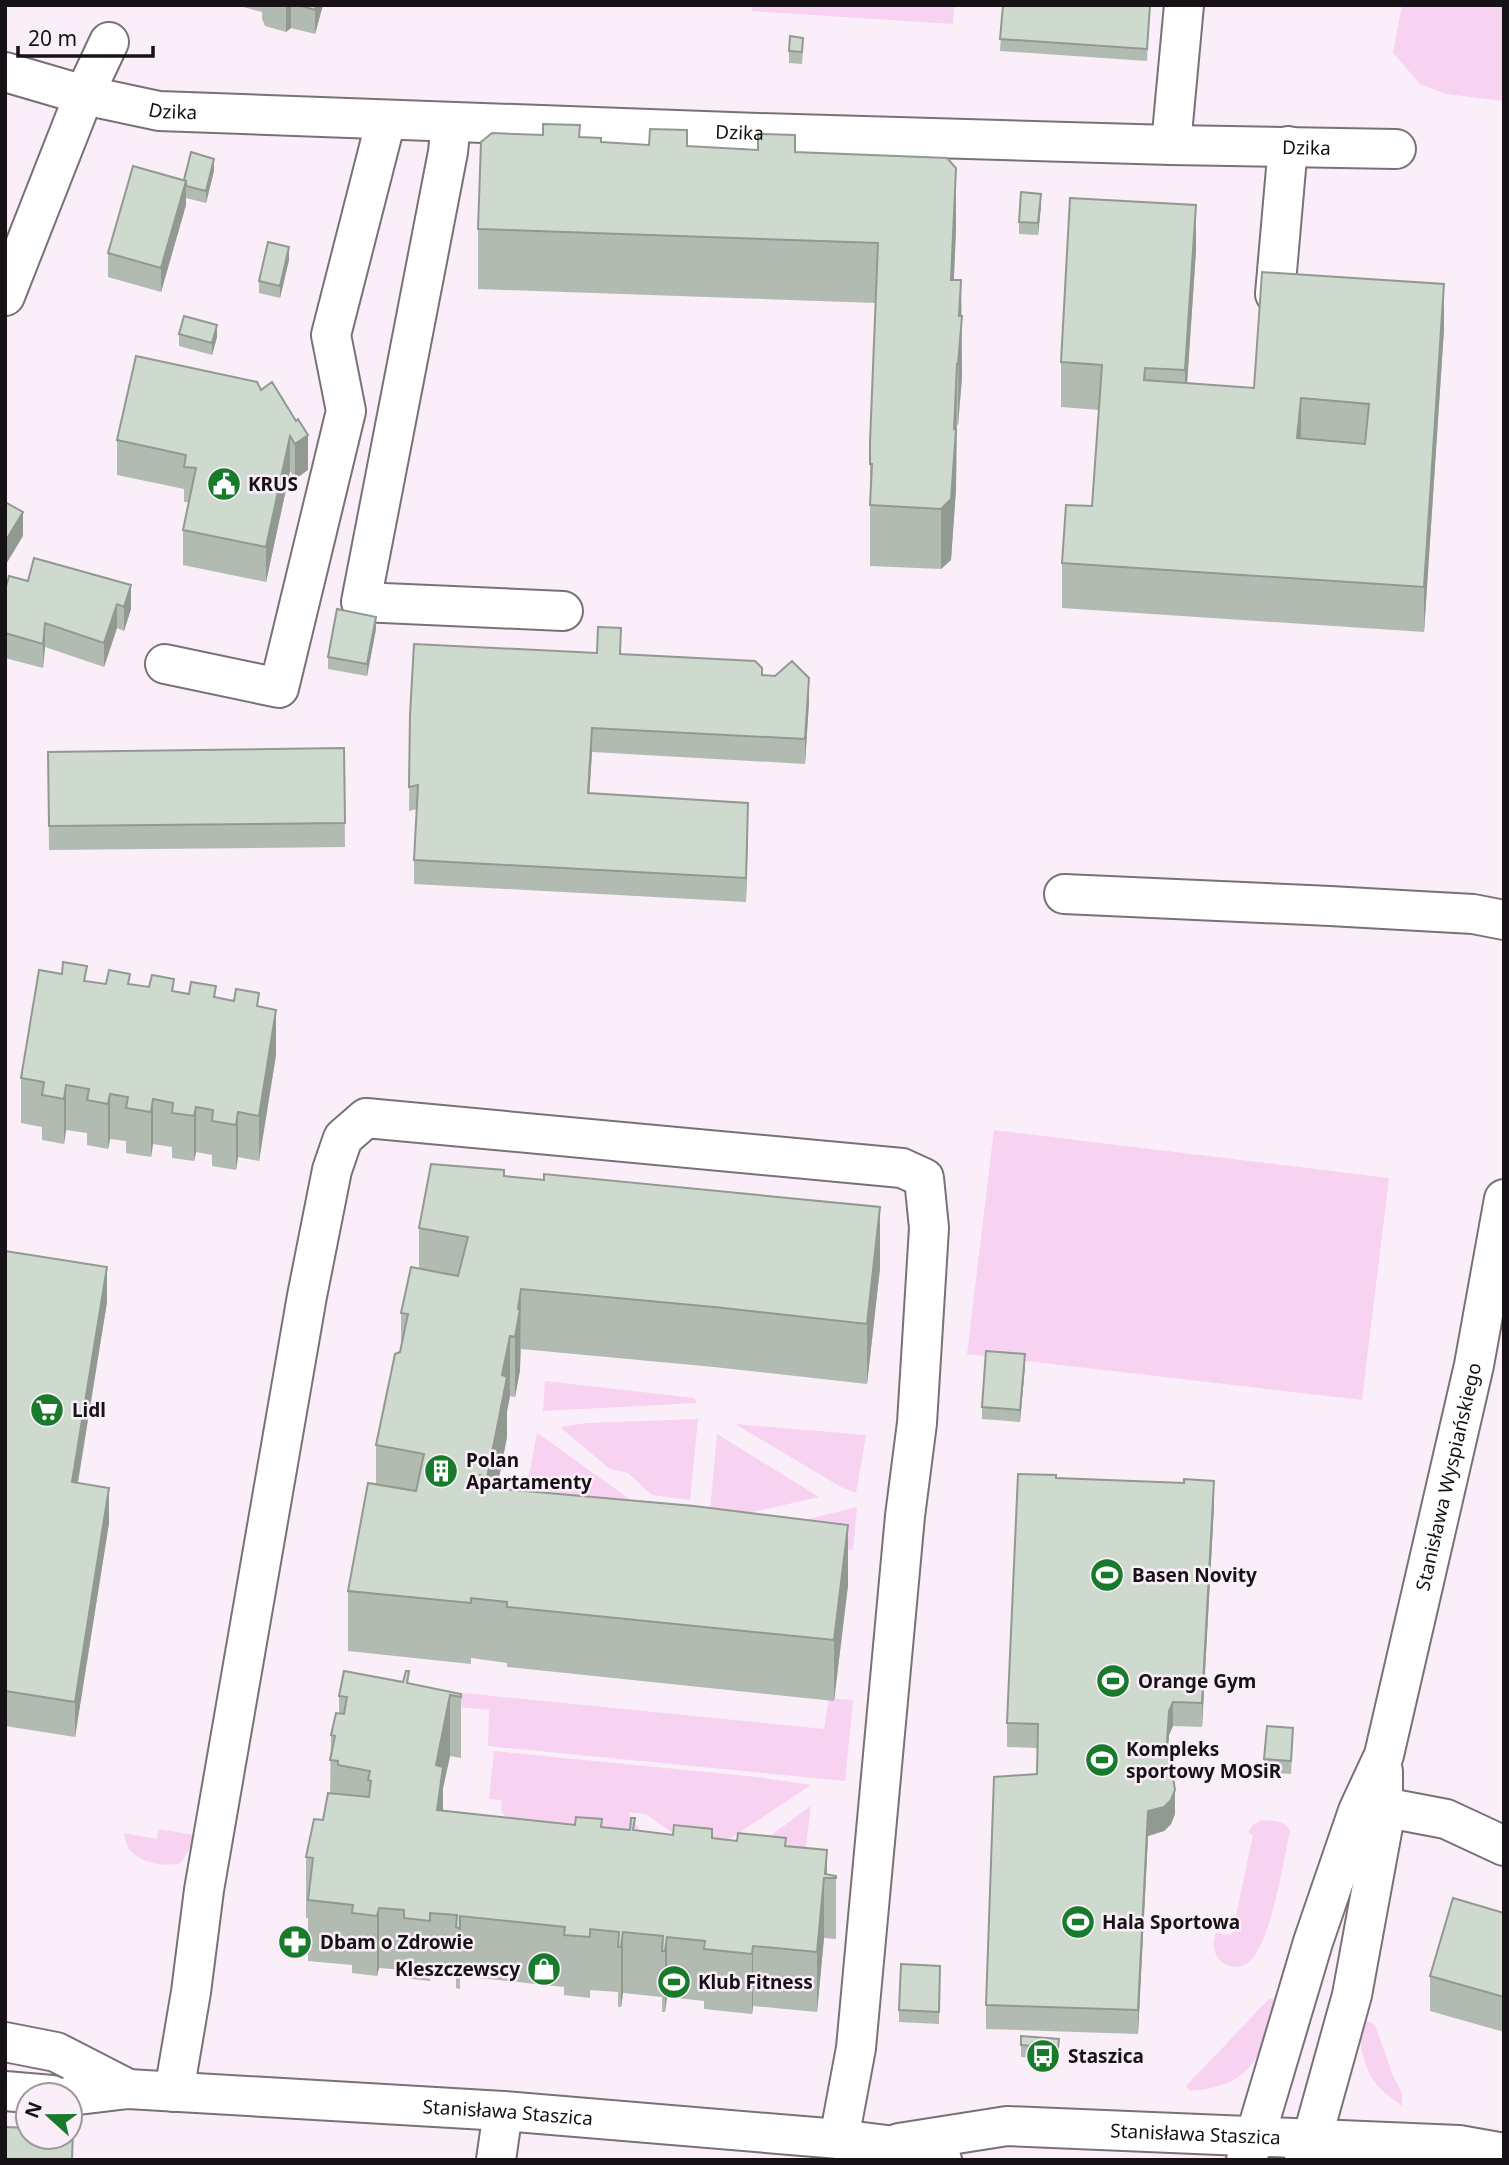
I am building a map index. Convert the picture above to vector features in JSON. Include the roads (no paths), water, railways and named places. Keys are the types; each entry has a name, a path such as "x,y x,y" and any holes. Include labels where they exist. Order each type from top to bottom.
{"street":[{"path":"1171,145 1184,5"},
{"path":"5,296 84,95 109,42"},
{"name":"Dzika","path":"5,72 84,95 159,111 451,123 1171,145 1396,149"},
{"path":"165,664 279,688 346,411 331,335 386,120"},
{"path":"451,123 448,152 361,602 563,611"},
{"path":"1275,294 1288,146"},
{"path":"1065,894 1473,914 1504,920"},
{"path":"174,2092 191,1992 204,1890 307,1296 332,1170 343,1138 366,1118 902,1168 924,1178 929,1228 917,1423 905,1516 856,2048 839,2138"},
{"name":"Stanisława Wyspiańskiego","path":"1251,2148 1313,1942 1372,1805 1474,1365 1504,1199"},
{"path":"1372,1805 1446,1819 1504,1846"},
{"name":"Stanisława Wyspiańskiego","path":"1308,2149 1352,1995 1383,1826 1372,1805"},
{"name":"Stanisława Staszica","path":"5,2042 56,2052 128,2088"},
{"name":"Stanisława Staszica","path":"84,2094 128,2088 503,2110 839,2138 887,2145 942,2160"},
{"path":"496,2160 503,2110"},
{"name":"Stanisława Staszica","path":"887,2145 1007,2126 1251,2148 1460,2144 1504,2153"}],"place":[{"name":"KRUS","path":"224,484"},
{"name":"Lidl","path":"47,1410"},
{"name":"Polan Apartamenty","path":"441,1471"},
{"name":"Basen Novity","path":"1107,1575"},
{"name":"Orange Gym","path":"1113,1681"},
{"name":"Kompleks sportowy MOSiR","path":"1102,1760"},
{"name":"Hala Sportowa","path":"1078,1922"},
{"name":"Dbam o Zdrowie","path":"295,1942"},
{"name":"Kleszczewscy","path":"544,1969"},
{"name":"Klub Fitness","path":"674,1982"},
{"name":"Staszica","path":"1043,2056"}]}
